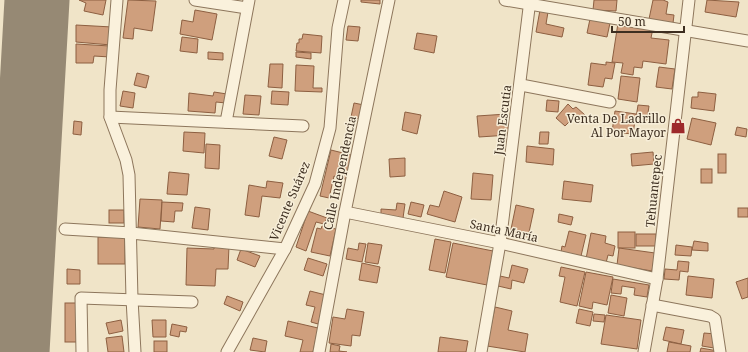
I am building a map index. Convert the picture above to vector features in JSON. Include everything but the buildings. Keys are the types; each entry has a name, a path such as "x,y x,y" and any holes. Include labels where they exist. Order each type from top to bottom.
{"street":[{"path":"117,0 110,90 110,117 126,160 131,233 132,299 135,352"},
{"path":"195,0 248,4 226,122"},
{"name":"Vicente Suárez","path":"232,351 285,249 315,184 330,128 338,28 344,0"},
{"name":"Calle Independencia","path":"319,352 345,212 389,0"},
{"path":"505,0 530,2 685,31 748,41"},
{"name":"Tehuantepec","path":"644,352 657,279 688,0"},
{"name":"Juan Escutia","path":"481,352 500,243 521,85 530,2"},
{"path":"521,85 610,102"},
{"path":"110,117 303,126"},
{"name":"Santa María","path":"345,212 500,243 657,279"},
{"path":"65,229 131,233 285,249"},
{"path":"82,352 81,298 192,302"},
{"path":"652,305 710,316 715,319 720,352"}],"runway":[{"path":"17,352 37,0"}],"place":[{"name":"Venta De Ladrillo Al Por Mayor","path":"678,126"}]}
